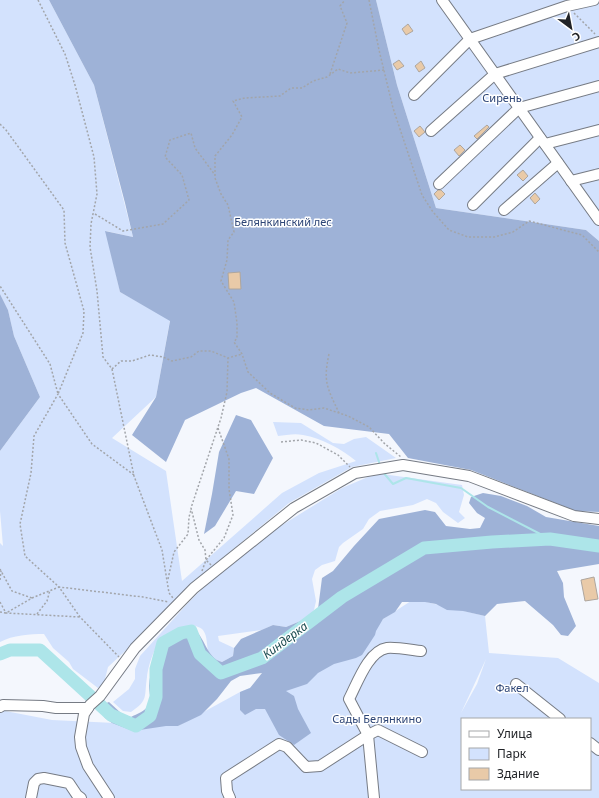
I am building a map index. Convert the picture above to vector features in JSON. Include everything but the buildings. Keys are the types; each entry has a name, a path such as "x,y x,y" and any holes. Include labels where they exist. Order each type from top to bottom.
{"street":[{"path":"442,0 598,217"},
{"path":"414,95 470,39 567,6 594,0"},
{"path":"431,131 495,74 599,40"},
{"path":"439,184 519,108 599,86"},
{"path":"474,205 543,141 599,130"},
{"path":"504,210 558,163"},
{"path":"571,181 599,174"},
{"path":"109,798 99,785 88,766 81,747 80,737 84,714 89,706 100,696 129,655 199,584 294,508 355,473 402,465 469,476 574,516 599,519"},
{"path":"374,798 368,735 349,699 369,660 379,652 387,648 421,651"},
{"path":"516,684 559,718"},
{"path":"0,707 3,705 43,706 56,708 89,706"},
{"path":"230,798 227,791 226,778 279,744 287,747 306,767 320,766 378,730 422,752"},
{"path":"591,744 599,750"},
{"path":"31,798 34,783 38,779 44,778 69,783 78,797"}],"path":[{"path":"38,0 65,54 75,85 94,157 98,194 91,224 90,247 97,291 103,357 112,369 134,476 162,550 169,593 179,604"},
{"path":"330,75 347,23 340,6 345,0"},
{"path":"369,0 393,108 422,195 433,212 449,230 468,237 494,237 513,232 530,221 582,235 599,252"},
{"path":"567,6 599,40"},
{"path":"384,70 350,73 338,69 330,75 313,80 302,88 291,88 280,96 245,98 233,101 242,117 232,135 215,156 215,175 221,194 228,205 234,232 228,240 227,260 221,280 234,302 237,323 237,338 234,342 242,354 248,372 270,393 295,408 309,410 324,408 339,413 369,427 385,444 398,453 411,467"},
{"path":"0,124 15,142 64,210 65,243 84,311 83,333 58,394 34,436 30,474 20,524 25,556 59,587 80,617 119,657 129,655"},
{"path":"95,214 123,231 163,224 190,200 182,176 165,157 170,140 191,133 194,148 215,175"},
{"path":"0,286 50,364 58,394 92,444 134,476"},
{"path":"112,369 121,361 132,361 150,355 163,357 172,361 191,357 199,351 211,351 228,358 242,354"},
{"path":"329,354 326,371 327,386 339,413"},
{"path":"167,581 174,552 188,534 191,508 221,418 227,392 228,358"},
{"path":"199,584 202,567 224,538 232,515 229,489 229,459 218,428"},
{"path":"281,442 300,440 316,443 338,455 355,473"},
{"path":"191,508 199,540 205,550 206,560 215,571"},
{"path":"0,569 0,580"},
{"path":"0,569 12,591 32,598"},
{"path":"6,613 32,598 59,587 143,597 179,604"},
{"path":"37,614 47,601 50,590"},
{"path":"0,602 6,613"},
{"path":"0,612 80,617"}],"green space":[{"path":"0,0 49,0 94,85 133,237 106,231 120,292 170,320 156,397 112,438 166,471 182,581 282,493 319,473 356,461 338,448 310,436 290,434 278,436 273,422 301,423 333,443 344,444 354,439 366,437 396,458 352,467 289,503 191,584 135,642 108,667 104,683 98,688 73,669 69,662 53,648 44,634 16,636 0,642 0,543 3,546 0,511 0,451 40,397 14,336 8,310 0,294"},
{"name":"Белянкинский лес","path":"49,0 376,0 397,85 436,208 586,230 599,241 599,512 576,511 471,470 408,458 389,434 324,426 256,388 241,393 185,420 166,462 132,435 156,397 170,321 120,292 105,231 133,237 125,203 94,85"},
{"name":"Сирень","path":"376,0 599,0 599,241 586,230 436,208 397,85"},
{"path":"0,294 8,310 14,336 40,397 0,451"},
{"path":"236,415 251,420 273,458 254,494 236,491 215,526 204,534 219,452"},
{"path":"382,474 462,485 464,495 459,512 465,518 458,523 443,512 436,503 427,499 413,505 380,511 369,519 363,529 339,547 335,561 322,565 315,570 312,579 316,601 314,610 310,615 303,620 286,627 273,625 262,630 218,636 219,641 234,648 233,656 222,662 211,656 205,633 201,628 193,625 174,631 161,640 150,661 145,697 141,704 131,712 123,711 113,702 129,689 135,679 135,669 140,656 209,582 279,527 342,488 368,477"},
{"path":"483,493 501,496 527,506 546,517 599,526 599,564 557,571 563,583 564,597 576,626 568,636 561,635 553,625 525,601 497,604 485,616 463,611 447,610 436,604 425,602 402,602 395,612 383,619 362,655 334,664 318,673 307,684 286,691 294,696 298,709 311,733 294,745 279,735 265,709 256,709 245,715 240,710 240,692 250,688 262,673 240,676 231,681 217,699 201,715 178,726 166,726 133,731 112,723 105,718 99,709 104,704 109,702 122,714 131,717 147,707 150,700 149,686 151,675 161,641 182,630 195,630 213,657 222,662 233,656 234,648 241,639 273,625 286,627 303,620 318,609 322,578 333,571 379,519 425,510 435,512 446,526 470,529 480,528 485,518 477,513 469,503 471,497"},
{"name":"Сады Белянкино","path":"414,599 485,616 489,653 558,658 599,683 599,798 0,798 0,710 52,720 178,726 240,692 329,654","holes":["486,659 477,684 461,713"]}],"waterway":[{"path":"376,453 380,465"},
{"path":"382,471 393,484 406,478 461,488 488,507 550,539"},
{"name":"Киндерка","path":"0,654 10,650 40,650 111,715 136,726 150,716 156,697 156,669 163,643 181,633 191,631 200,654 221,673 262,658 342,597 424,548 550,539 599,546"}],"park label":[{"name":"Факел","path":"512,687"}]}
